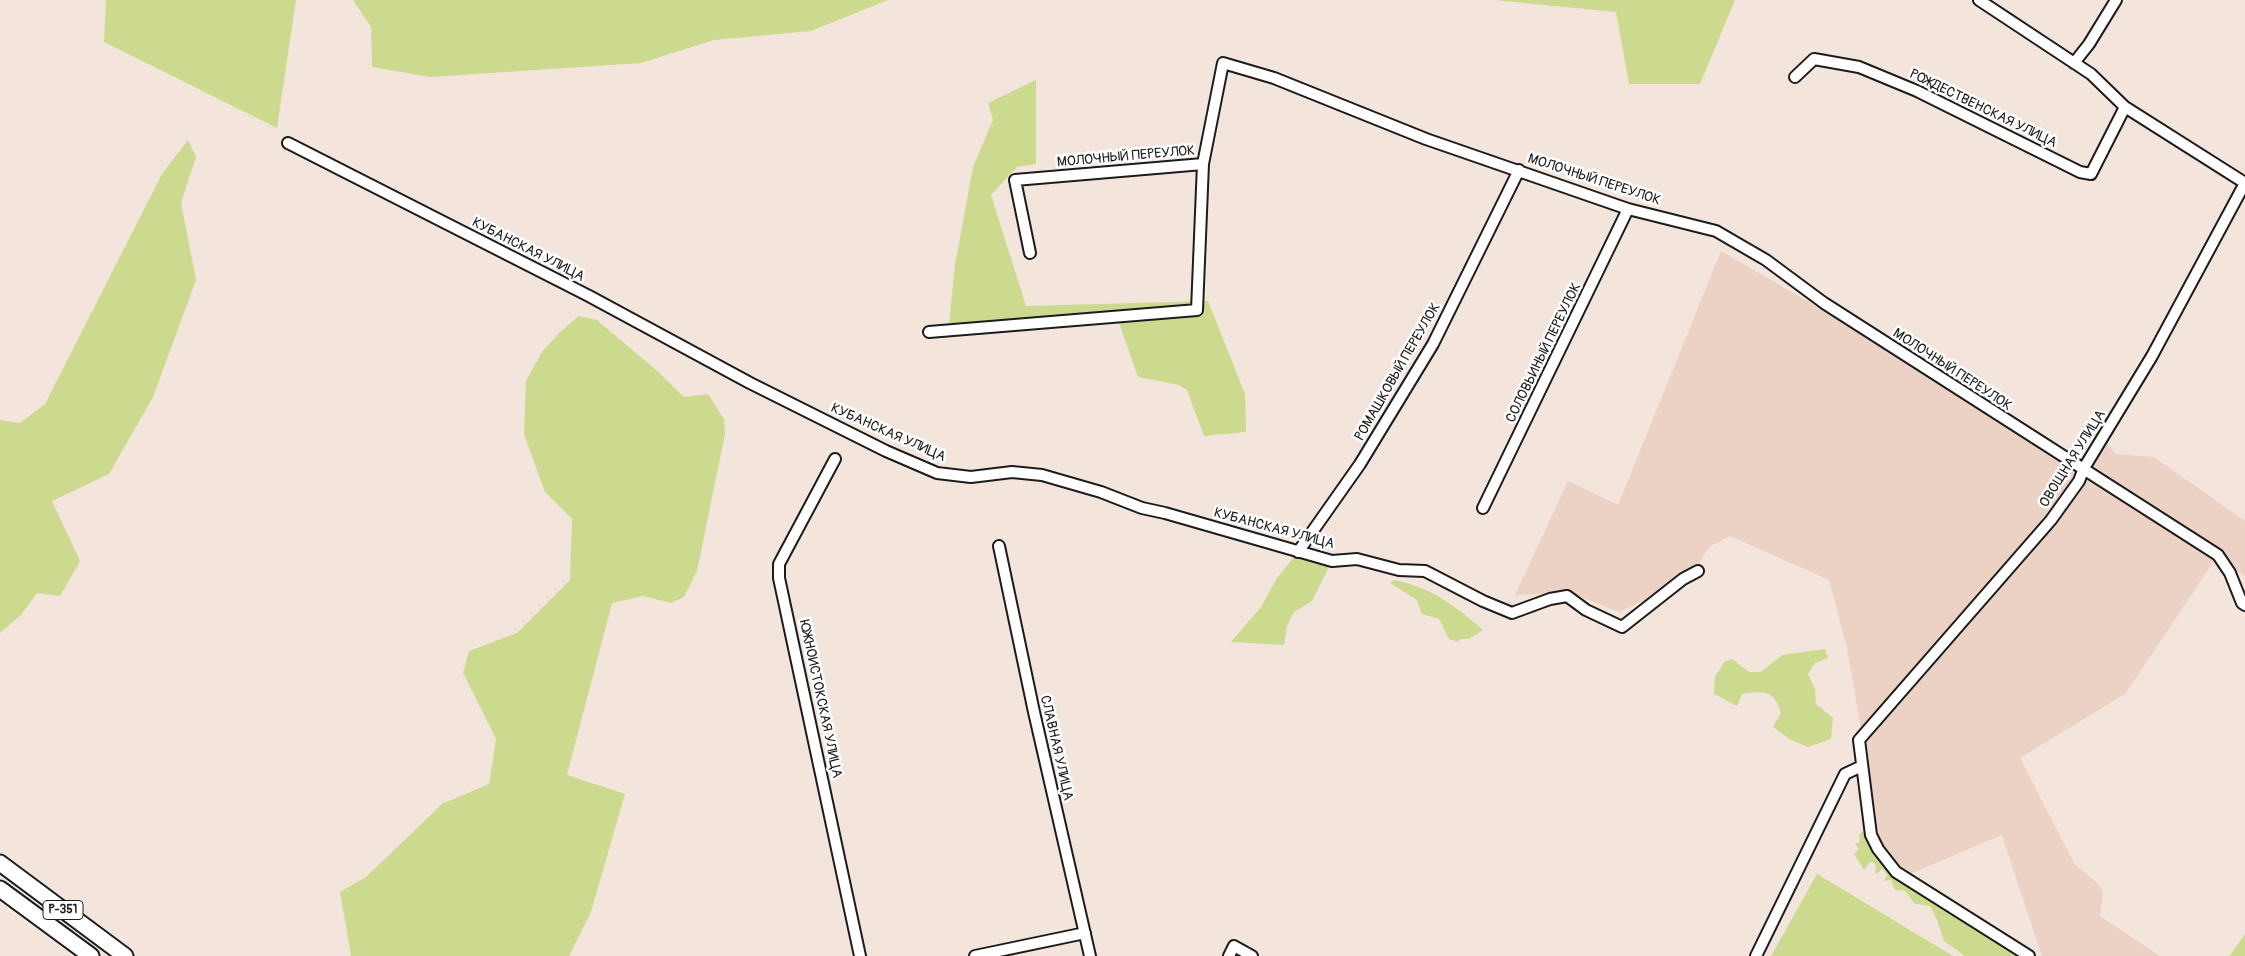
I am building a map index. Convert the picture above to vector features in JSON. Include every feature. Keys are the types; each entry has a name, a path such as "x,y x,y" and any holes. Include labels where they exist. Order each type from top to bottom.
{"highway":[{"name":"Р-351","path":"0,863 125,956"},
{"name":"Р-351","path":"0,889 91,956"}],"street":[{"path":"1980,0 2091,74 2125,107 2245,183"},
{"path":"2074,63 2089,44 2116,0"},
{"name":"РОЖДЕСТВЕНСКАЯ УЛИЦА","path":"1795,77 1814,59 1860,67 1917,91 2080,172 2091,174 2125,107"},
{"name":"МОЛОЧНЫЙ ПЕРЕУЛОК","path":"1030,253 1015,180 1204,164 1223,63 1274,78 1426,139 1628,209 1716,230 1766,260 1824,303 2017,429 2084,468 2218,555 2230,573 2245,605"},
{"name":"КУБАНСКАЯ УЛИЦА","path":"288,143 590,296 750,384 886,451 938,473 971,477 1012,472 1042,475 1101,492 1142,508 1165,512 1332,561 1357,559 1399,570 1425,571 1483,601 1512,613 1550,599 1567,596 1586,610 1622,627 1683,579 1698,572"},
{"path":"929,332 1197,310 1204,164"},
{"name":"РОМАШКОВЫЙ ПЕРЕУЛОК","path":"1298,552 1360,464 1433,344 1519,170"},
{"name":"ОВОЩНАЯ УЛИЦА","path":"1862,766 1859,740 2050,520 2079,481 2084,468 2152,356 2245,183"},
{"name":"СОЛОВЬИНЫЙ ПЕРЕУЛОК","path":"1483,508 1628,209"},
{"name":"ЮЖНОИСТОКСКАЯ УЛИЦА","path":"835,460 779,564 779,578 860,956"},
{"name":"СЛАВНАЯ УЛИЦА","path":"999,546 1034,712 1090,956"},
{"path":"1756,956 1845,774 1862,766 1871,835 1878,849 1896,872 2029,956"},
{"path":"975,956 1085,933"},
{"path":"1229,956 1234,946 1252,956"}],"shaded area":[{"path":"1721,251 1845,323 2083,474 2107,443 2116,454 2154,457 2245,521 2245,576 2216,558 2125,694 2020,758 2074,863 2098,884 2103,892 2100,916 2160,956 2042,956 2002,835 1910,874 1886,856 1870,823 1863,741 1847,648 1829,580 1730,536 1709,547 1699,563 1654,596 1619,612 1574,594 1515,595 1568,481 1618,505"}],"green space":[{"path":"106,0 296,0 277,128 104,42"},
{"path":"353,0 888,0 811,31 714,40 641,63 430,77 372,67 371,27"},
{"path":"1494,0 1735,0 1700,84 1629,84 1616,12"},
{"path":"1036,80 1036,164 1017,167 991,195 1026,306 1208,301 1245,394 1246,432 1204,436 1187,390 1179,385 1138,377 1119,323 949,325 955,265 973,167 993,120 988,103"},
{"path":"188,140 196,157 181,203 196,280 153,397 109,474 52,501 80,561 60,596 37,593 21,615 0,633 0,420 20,423 45,404 162,174"},
{"path":"579,316 597,320 655,369 684,397 708,394 724,419 725,434 697,571 684,597 671,603 643,596 612,603 567,775 625,794 591,912 569,956 351,956 340,892 366,877 442,804 489,784 496,739 463,673 469,651 517,633 570,580 572,519 545,492 524,434 526,381 542,352 560,332"},
{"path":"1298,552 1332,561 1312,601 1294,612 1287,626 1284,645 1231,642 1261,607 1277,578"},
{"path":"1394,580 1419,587 1442,599 1483,630 1469,639 1460,639 1458,642 1449,639 1439,619 1422,614 1417,600 1390,583"},
{"path":"1825,649 1828,658 1815,663 1808,674 1815,689 1816,704 1833,718 1831,739 1808,747 1791,740 1773,727 1781,713 1775,699 1767,693 1742,694 1737,706 1714,694 1715,677 1724,662 1732,659 1749,672 1761,672 1782,655"},
{"path":"1863,831 1893,874 2020,956 1965,956 1944,941 1930,906 1915,904 1905,891 1895,890 1891,880 1883,881 1887,876 1882,868 1877,874 1875,872 1876,866 1874,863 1870,862 1864,870 1854,854 1859,849 1855,844 1860,842 1859,835"},
{"path":"1817,874 1953,956 1771,956"},
{"path":"2245,934 2245,956 2231,956 2230,955"}]}
